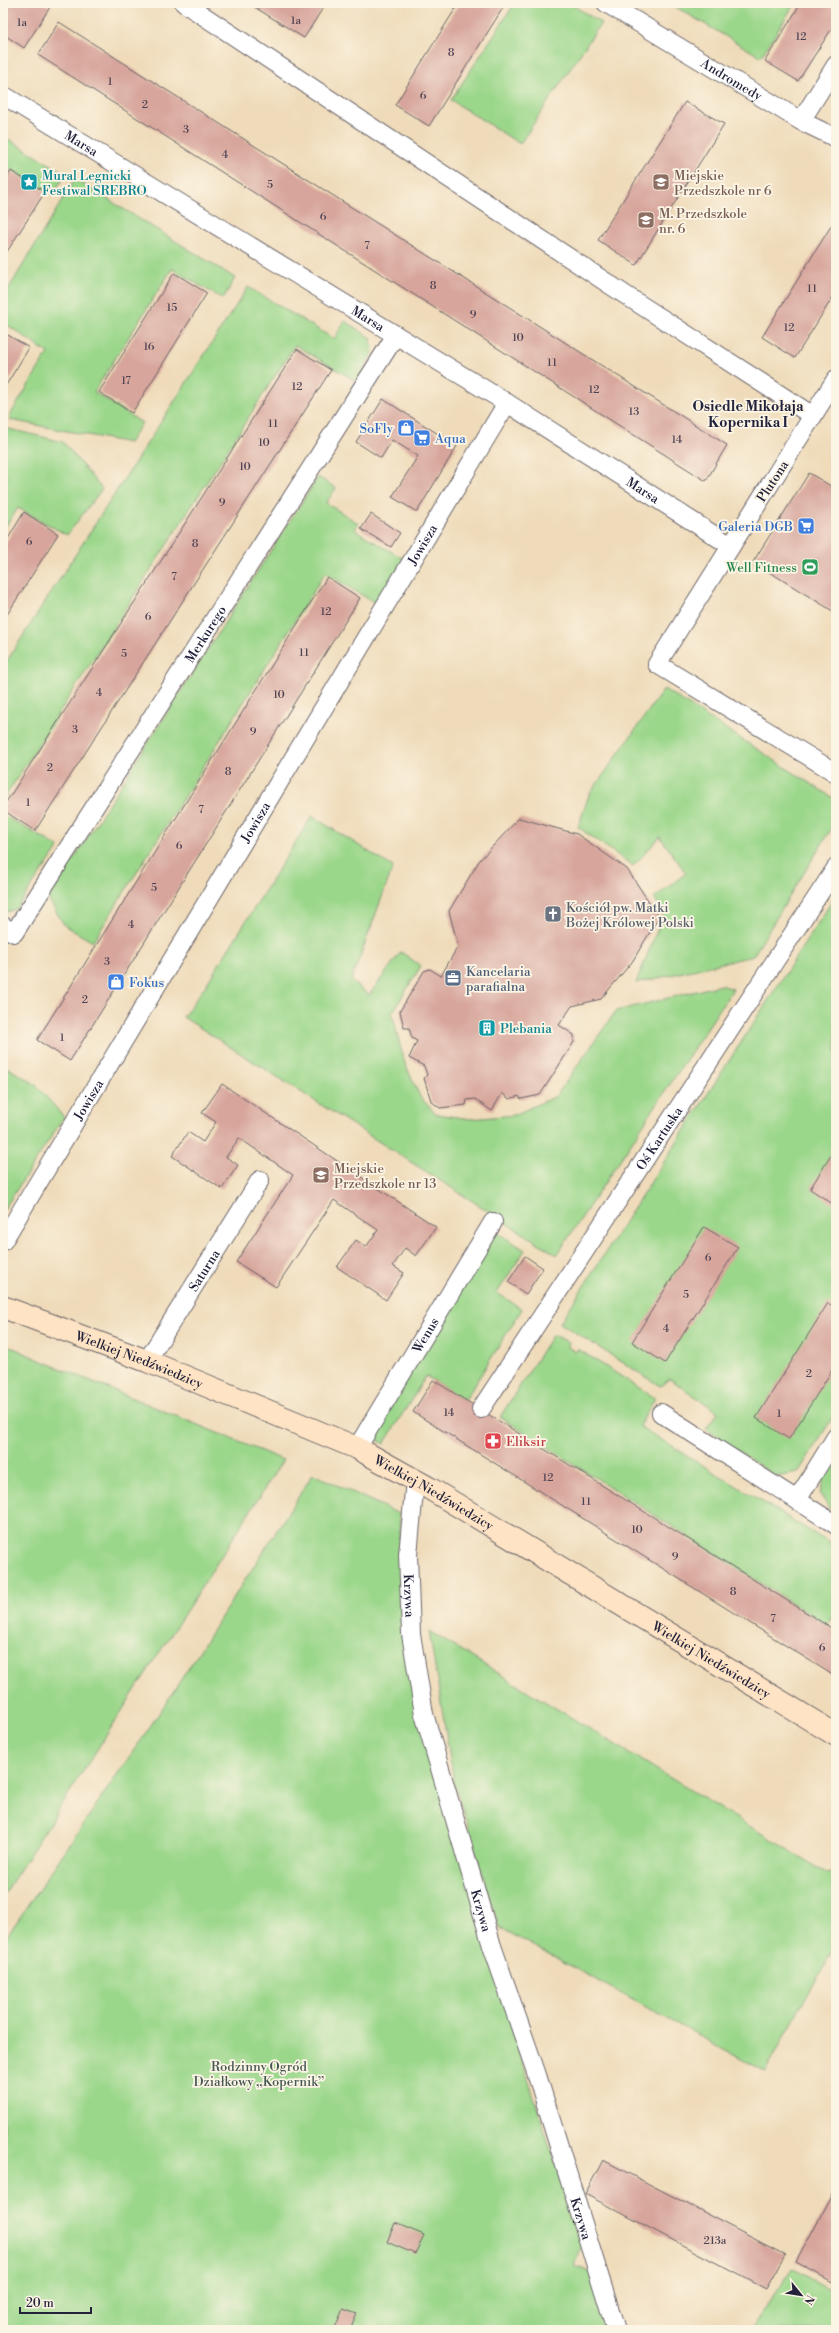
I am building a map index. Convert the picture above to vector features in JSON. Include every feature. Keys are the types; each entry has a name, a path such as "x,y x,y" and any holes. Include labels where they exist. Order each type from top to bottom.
{"street":[{"path":"184,3 630,298 813,416"},
{"name":"Andromedy","path":"612,5 801,121 836,138"},
{"path":"801,121 836,64"},
{"name":"Marsa","path":"4,96 507,403 731,546"},
{"name":"Merkurego","path":"9,930 396,335"},
{"name":"Plutona","path":"836,379 658,664 836,773"},
{"name":"Jowisza","path":"3,1241 507,403"},
{"name":"Oś Kartuska","path":"482,1410 836,868"},
{"name":"Saturna","path":"146,1361 260,1180"},
{"name":"Wenus","path":"357,1448 493,1222"},
{"name":"Wielkiej Niedźwiedzicy","path":"3,1307 146,1361 357,1448 415,1480 836,1735"},
{"path":"661,1413 836,1525"},
{"path":"797,1500 836,1438"},
{"name":"Krzywa","path":"415,1480 408,1555 411,1634 424,1714 492,1946 536,2072 616,2330"}],"green space":[{"path":"515,3 569,3 601,23 520,144 451,100"},
{"path":"669,3 795,3 761,57"},
{"path":"3,136 66,174 53,194 8,168 3,175"},
{"path":"75,179 235,278 223,299 172,269 94,392 142,423 129,443 10,420 9,417 48,353 3,322 3,298"},
{"path":"248,287 334,339 345,321 371,338 373,353 356,381 295,345 3,800 3,667"},
{"path":"5,428 63,442 102,489 67,535 18,508 3,530 3,432"},
{"path":"318,477 336,488 326,503 358,523 355,530 404,559 377,604 325,573 93,942 65,926 48,899"},
{"path":"664,689 836,800 836,821 753,956 636,983 664,913 654,898 686,873 660,837 633,866 578,827 589,795"},
{"path":"3,815 59,847 16,909 4,913"},
{"path":"312,816 393,867 351,981 369,995 401,952 421,966 392,1013 404,1061 420,1097 436,1114 471,1119 514,1115 556,1096 616,1011 721,985 733,989 557,1255 183,1017 206,985"},
{"path":"836,895 836,1412 798,1473 776,1477 706,1429 718,1412 670,1379 660,1386 560,1323"},
{"path":"3,1065 35,1084 64,1117 3,1211"},
{"path":"495,1231 525,1250 497,1293 522,1309 465,1400 426,1376 384,1444 368,1434"},
{"path":"553,1334 569,1343 567,1347 576,1352 578,1349 655,1398 639,1426 836,1547 836,1610 827,1625 500,1417"},
{"path":"3,1343 35,1358 283,1460 3,1896"},
{"path":"836,1454 836,1514 829,1508 820,1494 825,1473"},
{"name":"Rodzinny Ogród Działkowy „Kopernik”","path":"313,1474 399,1514 406,1655 520,2054 582,2246 574,2266 591,2272 608,2330 3,2330 3,1942 166,1703"},
{"path":"429,1631 828,1874 836,1872 836,1944 765,2072 499,1927 454,1782"},
{"path":"792,2268 836,2293 836,2330 751,2330"}],"building":[{"path":"7,3 44,3 50,7 24,48 3,34 3,10"},
{"path":"248,3 326,3 304,38"},
{"path":"459,3 506,3 429,126 395,105"},
{"path":"801,3 836,3 836,22 798,81 765,61"},
{"path":"59,22 727,445 706,481 38,55"},
{"name":"Miejskie Przedszkole nr 6","path":"685,102 724,124 636,265 598,240"},
{"path":"11,171 45,192 3,258 3,184"},
{"path":"836,218 836,292 795,358 762,337"},
{"path":"174,273 207,293 132,413 99,392"},
{"path":"3,332 29,348 3,390"},
{"path":"297,349 331,370 35,831 3,810 3,807"},
{"path":"383,399 457,446 417,512 392,497 418,456 392,440 381,458 356,442"},
{"name":"Galeria DGB","path":"809,473 836,489 836,613 753,562"},
{"path":"24,512 58,534 3,621 3,547"},
{"path":"371,514 400,533 391,547 361,529"},
{"path":"327,577 360,598 70,1061 37,1040"},
{"name":"Kościół pw. Matki Bożej Królowej Polski","path":"519,818 577,834 627,869 659,917 632,962 601,999 572,1006 559,1025 574,1035 574,1042 540,1095 521,1099 519,1096 509,1099 502,1093 492,1111 475,1099 467,1100 466,1105 440,1108 431,1101 424,1078 427,1075 424,1066 409,1058 417,1041 412,1038 409,1028 404,1028 400,1011 424,971 430,969 441,976 458,946 449,911 479,861"},
{"path":"222,1084 436,1227 416,1256 405,1248 393,1266 404,1273 386,1300 337,1267 356,1240 366,1247 378,1230 334,1200 276,1287 236,1262 293,1175 239,1138 226,1157 238,1165 222,1189 172,1156 188,1132 203,1142 216,1122 202,1113"},
{"path":"836,1147 836,1206 810,1189"},
{"path":"704,1227 738,1247 665,1363 632,1342"},
{"path":"525,1256 543,1268 526,1294 508,1282"},
{"path":"828,1303 836,1308 836,1364 789,1439 756,1418"},
{"path":"433,1380 836,1631 836,1677 413,1412"},
{"path":"603,2160 785,2255 766,2289 585,2194"},
{"path":"836,2187 836,2284 796,2262"},
{"path":"395,2223 424,2235 415,2254 387,2242"},
{"path":"343,2309 357,2314 350,2330 334,2330"}],"place":[{"name":"Mural Legnicki Festiwal SREBRO","path":"29,182"},
{"name":"Miejskie Przedszkole nr 6","path":"661,182"},
{"name":"M. Przedszkole nr. 6","path":"646,220"},
{"name":"SoFly","path":"406,428"},
{"name":"Aqua","path":"422,438"},
{"name":"Galeria DGB","path":"806,526"},
{"name":"Well Fitness","path":"810,567"},
{"name":"Kościół pw. Matki Bożej Królowej Polski","path":"553,914"},
{"name":"Kancelaria parafialna","path":"453,978"},
{"name":"Fokus","path":"116,982"},
{"name":"Plebania","path":"487,1028"},
{"name":"Miejskie Przedszkole nr 13","path":"321,1175"},
{"name":"Eliksir","path":"493,1441"}],"district":[{"name":"Osiedle Mikołaja Kopernika I","path":"748,414"}]}
